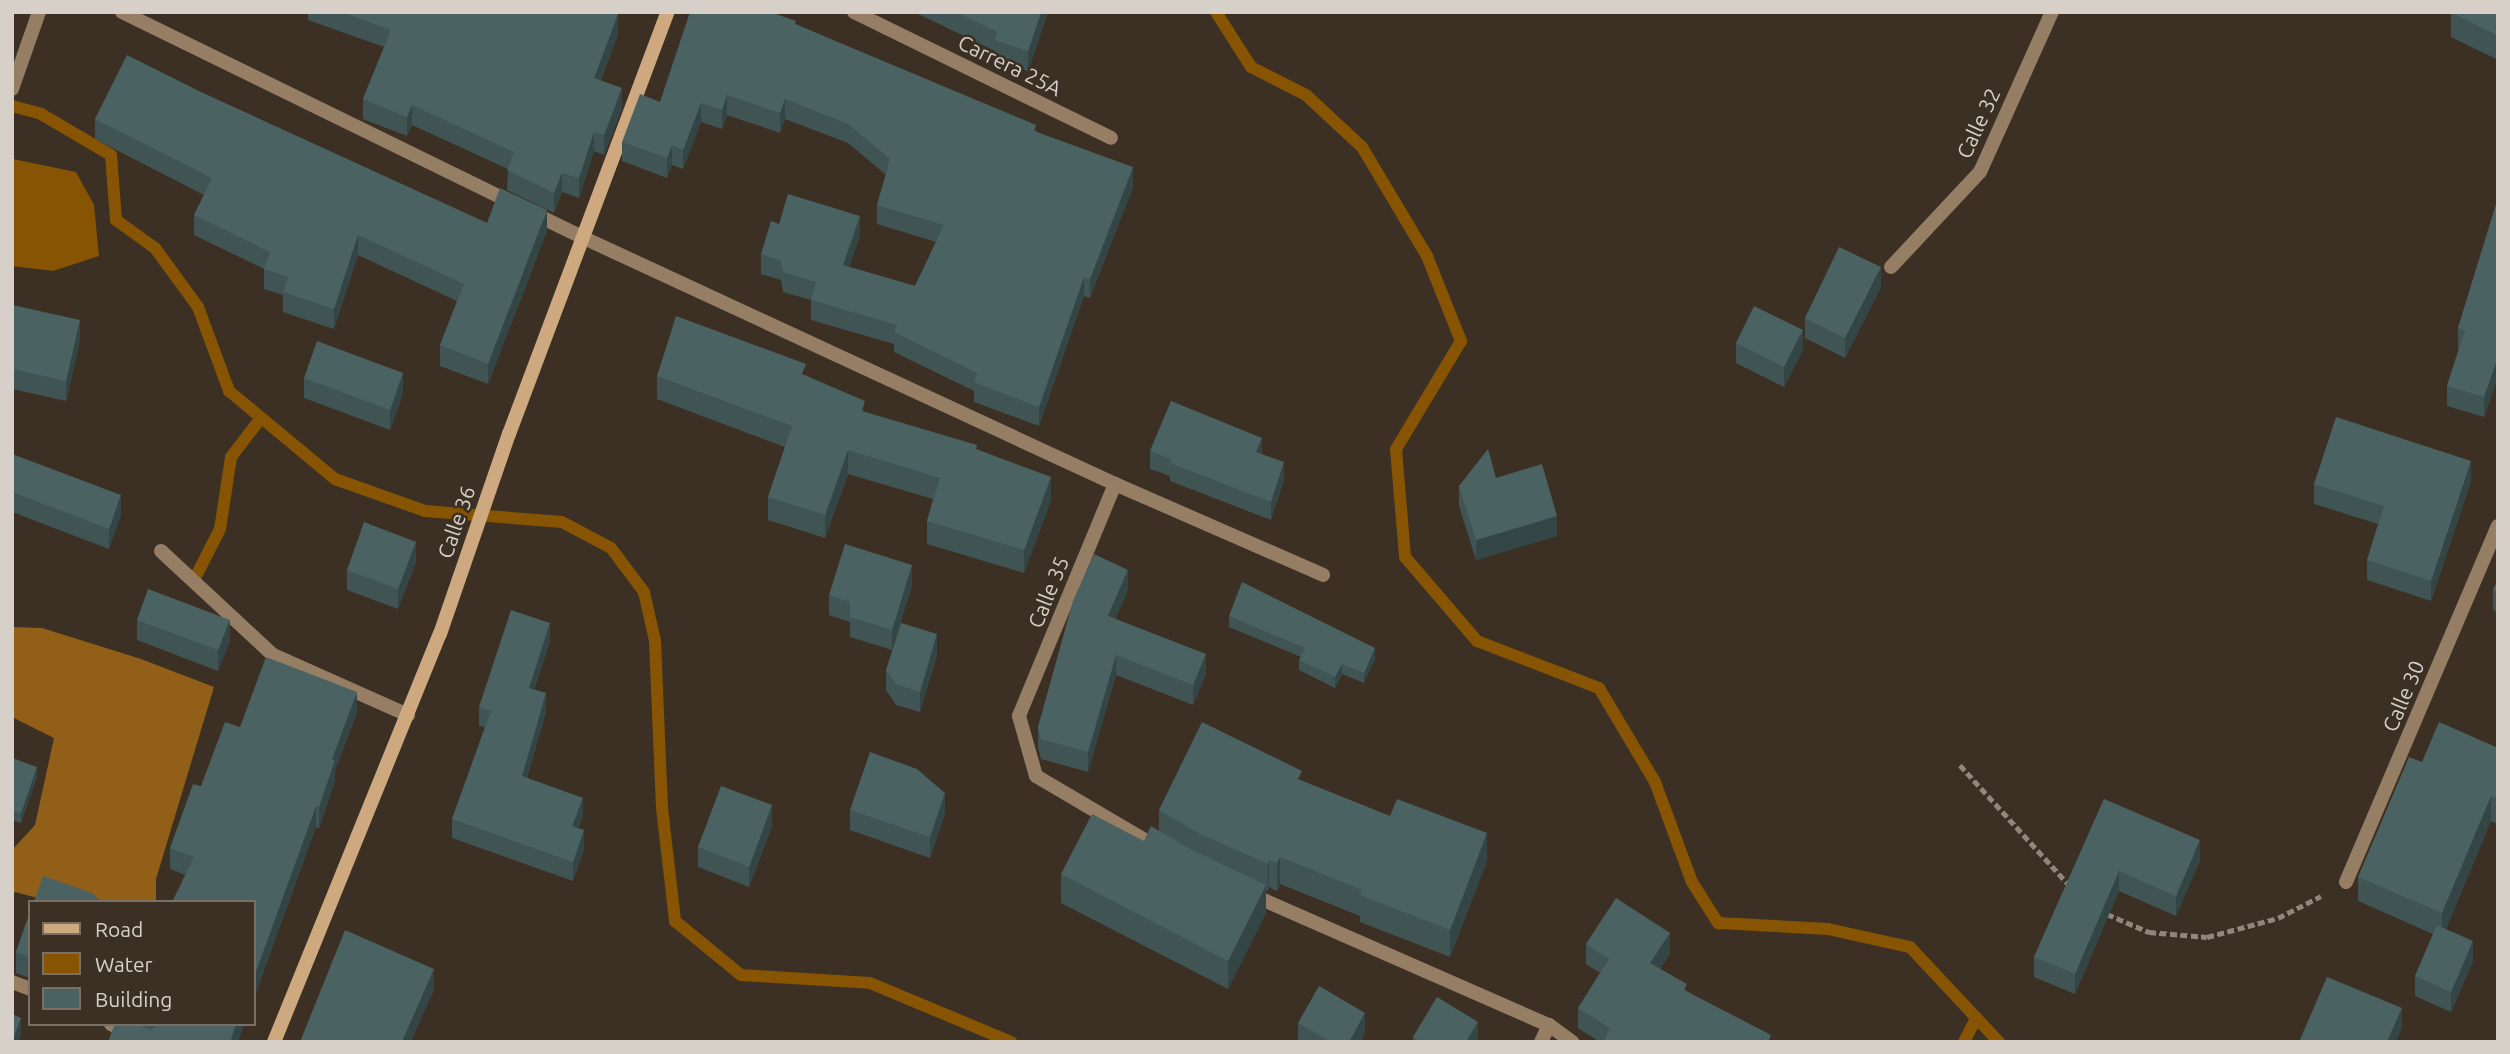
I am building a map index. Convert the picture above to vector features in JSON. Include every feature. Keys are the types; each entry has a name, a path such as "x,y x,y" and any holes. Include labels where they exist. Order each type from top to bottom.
{"street":[{"path":"12,89 38,12"},
{"path":"122,12 584,238 1115,484 1323,575"},
{"name":"Calle 36","path":"274,1042 440,634 509,434 668,12"},
{"name":"Carrera 25A","path":"854,12 1111,138"},
{"name":"Calle 32","path":"1891,267 1980,172 2052,12"},
{"name":"Calle 35","path":"1115,484 1020,716 1036,776 1168,853"},
{"name":"Calle 30","path":"2346,882 2498,526"},
{"path":"161,551 273,655 408,715"},
{"path":"1240,889 1549,1026 1572,1042"},
{"path":"115,1026 151,1042"},
{"path":"1541,1042 1549,1026"}],"path":[{"path":"1960,765 2077,895"},
{"path":"2099,910 2149,932 2207,937 2278,918 2346,882"}],"shaded area":[{"path":"12,627 42,628 141,659 214,687 156,879 156,900 45,900 15,892 12,896 12,850 35,825 54,738 12,717"}],"water":[{"path":"13,159 76,172 94,205 99,256 53,271 12,266"}],"building":[{"path":"341,12 613,12 618,14 594,78 622,88 604,135 594,132 579,178 562,173 554,193 507,170 514,152 412,105 407,117 363,99 391,30"},
{"path":"690,12 770,12 796,21 795,24 1036,125 1034,131 1133,167 1090,279 1084,277 1039,407 974,382 977,373 894,332 897,325 811,300 816,282 783,272 781,261 761,254 771,221 779,224 788,194 860,216 843,265 915,286 944,225 877,205 890,159 848,124 785,99 780,113 727,95 722,110 701,103 683,150 672,145 667,158 622,142 640,94 660,102"},
{"path":"956,12 1041,12 1028,51 995,40 997,32"},
{"path":"2451,12 2498,12 2498,36"},
{"path":"127,55 205,94 487,223 500,188 547,210 488,364 440,345 464,284 358,235 334,309 283,292 288,277 264,269 270,252 194,215 212,178 95,119"},
{"path":"2498,198 2498,357 2484,397 2447,386 2465,330 2458,328"},
{"path":"1839,247 1881,267 1845,338 1805,318"},
{"path":"12,305 80,320 66,381 12,369"},
{"path":"1754,306 1803,330 1784,367 1736,343"},
{"path":"676,316 806,364 802,374 865,401 862,411 977,445 976,449 1051,477 1024,550 927,521 940,478 848,450 825,515 768,497 792,426 657,376"},
{"path":"317,341 403,373 390,410 304,378"},
{"path":"1171,401 1262,438 1256,452 1284,462 1271,502 1170,463 1171,459 1150,451"},
{"path":"2336,417 2471,461 2431,581 2367,560 2384,506 2314,484"},
{"path":"1488,449 1496,478 1542,464 1557,516 1476,540 1459,486"},
{"path":"12,454 121,495 109,529 12,492"},
{"path":"364,522 416,542 398,589 347,570"},
{"path":"845,544 912,565 892,630 850,617 850,602 829,595"},
{"path":"1094,554 1128,570 1108,616 1206,654 1193,685 1116,655 1088,752 1041,739 1038,727 1073,601"},
{"path":"1242,582 1375,648 1364,673 1342,664 1335,677 1299,660 1305,648 1229,616"},
{"path":"148,589 230,620 218,650 137,620"},
{"path":"511,610 550,623 529,688 546,693 522,776 583,798 572,826 584,830 573,862 452,819 491,711 479,707"},
{"path":"901,623 937,634 920,692 896,684 886,670"},
{"path":"266,657 357,692 332,759 335,760 319,807 316,806 256,971 256,900 173,900 194,857 170,848 193,784 201,786 225,722 240,727"},
{"path":"1202,722 1302,771 1298,779 1390,816 1397,799 1487,833 1450,930 1360,895 1362,890 1280,857 1277,863 1269,860 1268,864 1196,832 1159,810"},
{"path":"2439,722 2498,748 2498,799 2491,796 2442,913 2358,877 2409,757 2422,762"},
{"path":"870,752 917,769 945,793 930,837 850,810"},
{"path":"12,758 37,767 21,813 12,810"},
{"path":"721,786 772,805 749,867 698,847"},
{"path":"2104,799 2200,840 2176,896 2119,871 2075,974 2034,957"},
{"path":"1092,814 1144,841 1151,826 1188,848 1266,885 1228,961 1061,874"},
{"path":"43,876 92,893 100,900 35,900"},
{"path":"1616,898 1670,933 1650,963 1687,984 1684,990 1771,1035 1768,1042 1603,1042 1610,1028 1578,1008 1609,959 1586,944"},
{"path":"28,918 28,956 16,952"},
{"path":"2437,925 2473,941 2451,992 2415,976"},
{"path":"345,930 434,969 402,1042 300,1042"},
{"path":"2327,977 2402,1008 2387,1042 2299,1042"},
{"path":"1319,986 1365,1013 1349,1042 1331,1042 1298,1023"},
{"path":"1437,997 1478,1022 1466,1042 1422,1042 1413,1037"},
{"path":"12,1014 21,1018 12,1042"},
{"path":"114,1026 142,1026 151,1030 156,1026 235,1026 230,1042 108,1042"}],"waterway":[{"path":"1216,12 1251,67 1306,95 1362,147 1427,256 1461,341 1396,449 1405,557 1477,641 1599,688 1655,782 1692,882 1718,923 1828,929 1910,947 1999,1042"},
{"path":"12,106 41,114 111,155 116,220 155,248 198,307 229,391 335,479 425,511 562,522 611,548 644,592 655,641 662,808 675,921 741,975 870,983 1011,1042"},
{"path":"195,578 220,529 231,457 261,418"},
{"path":"1964,1042 1976,1018"}]}
